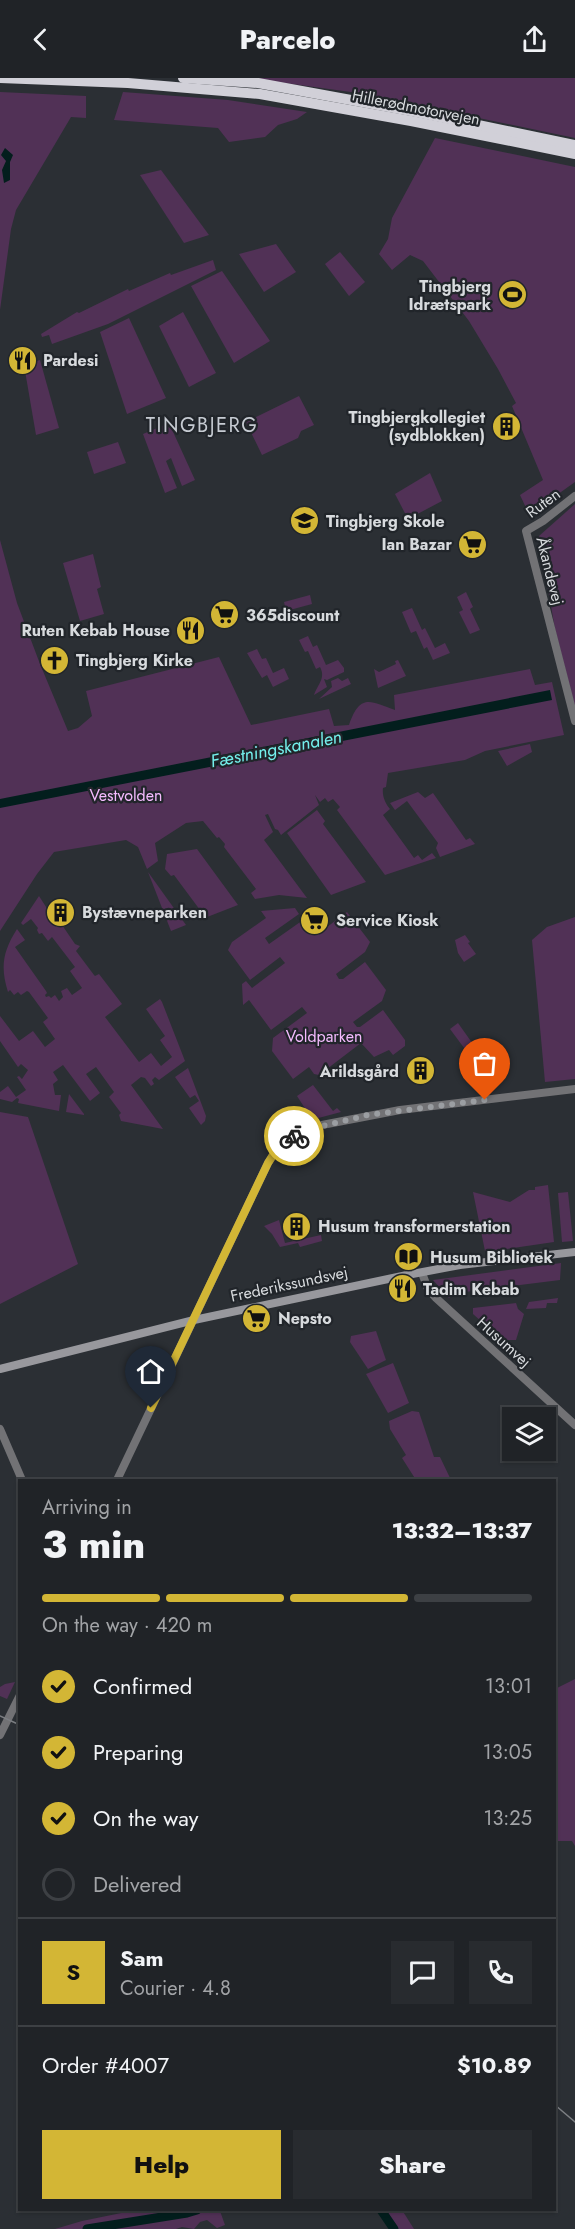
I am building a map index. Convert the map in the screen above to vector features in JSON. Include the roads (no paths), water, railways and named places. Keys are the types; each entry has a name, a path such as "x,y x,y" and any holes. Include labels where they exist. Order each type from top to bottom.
{"highway":[{"name":"Hillerødmotorvejen","path":"0,78 128,83 260,94 423,123 575,154"},
{"name":"Hillerødmotorvejen","path":"183,78 258,83 411,111 575,146"}],"main road":[{"name":"Frederikssundsvej","path":"0,1367 194,1320 460,1265 575,1252"}],"street":[{"name":"Ruten","path":"526,531 575,496"},
{"name":"Åkandevej","path":"526,531 575,721"},
{"path":"117,1479 268,1163 275,1152 291,1138 310,1129 365,1116 575,1089"},
{"name":"Husumvej","path":"422,1273 428,1289 436,1298 575,1425"},
{"path":"0,1429 22,1479"},
{"path":"0,1734 18,1699"}],"water":[{"path":"5,148 13,155 10,162 10,180 4,183 2,170 6,161 1,155"},
{"name":"Fæstningskanalen","path":"550,690 552,700 0,808 0,799"}],"waterway":[{"path":"87,2229 194,2211"},
{"path":"382,2211 394,2229"}],"tram line":[{"path":"0,1716 18,1724"},
{"path":"556,2106 575,2122"}],"place":[{"name":"Tingbjerg Idrætspark","path":"512,295"},
{"name":"Pardesi","path":"22,360"},
{"name":"Tingbjergkollegiet (sydblokken)","path":"506,426"},
{"name":"Tingbjerg Skole","path":"305,521"},
{"name":"Ian Bazar","path":"473,544"},
{"name":"365discount","path":"225,615"},
{"name":"Ruten Kebab House","path":"191,630"},
{"name":"Tingbjerg Kirke","path":"55,660"},
{"name":"Bystævneparken","path":"61,912"},
{"name":"Service Kiosk","path":"315,920"},
{"name":"Arildsgård","path":"420,1071"},
{"name":"Husum transformerstation","path":"297,1226"},
{"name":"Husum Bibliotek","path":"409,1257"},
{"name":"Tadim Kebab","path":"402,1289"},
{"name":"Nepsto","path":"257,1318"}],"district":[{"name":"TINGBJERG","path":"202,425"}],"park label":[{"name":"Vestvolden","path":"126,795"},
{"name":"Voldparken","path":"324,1036"}]}
